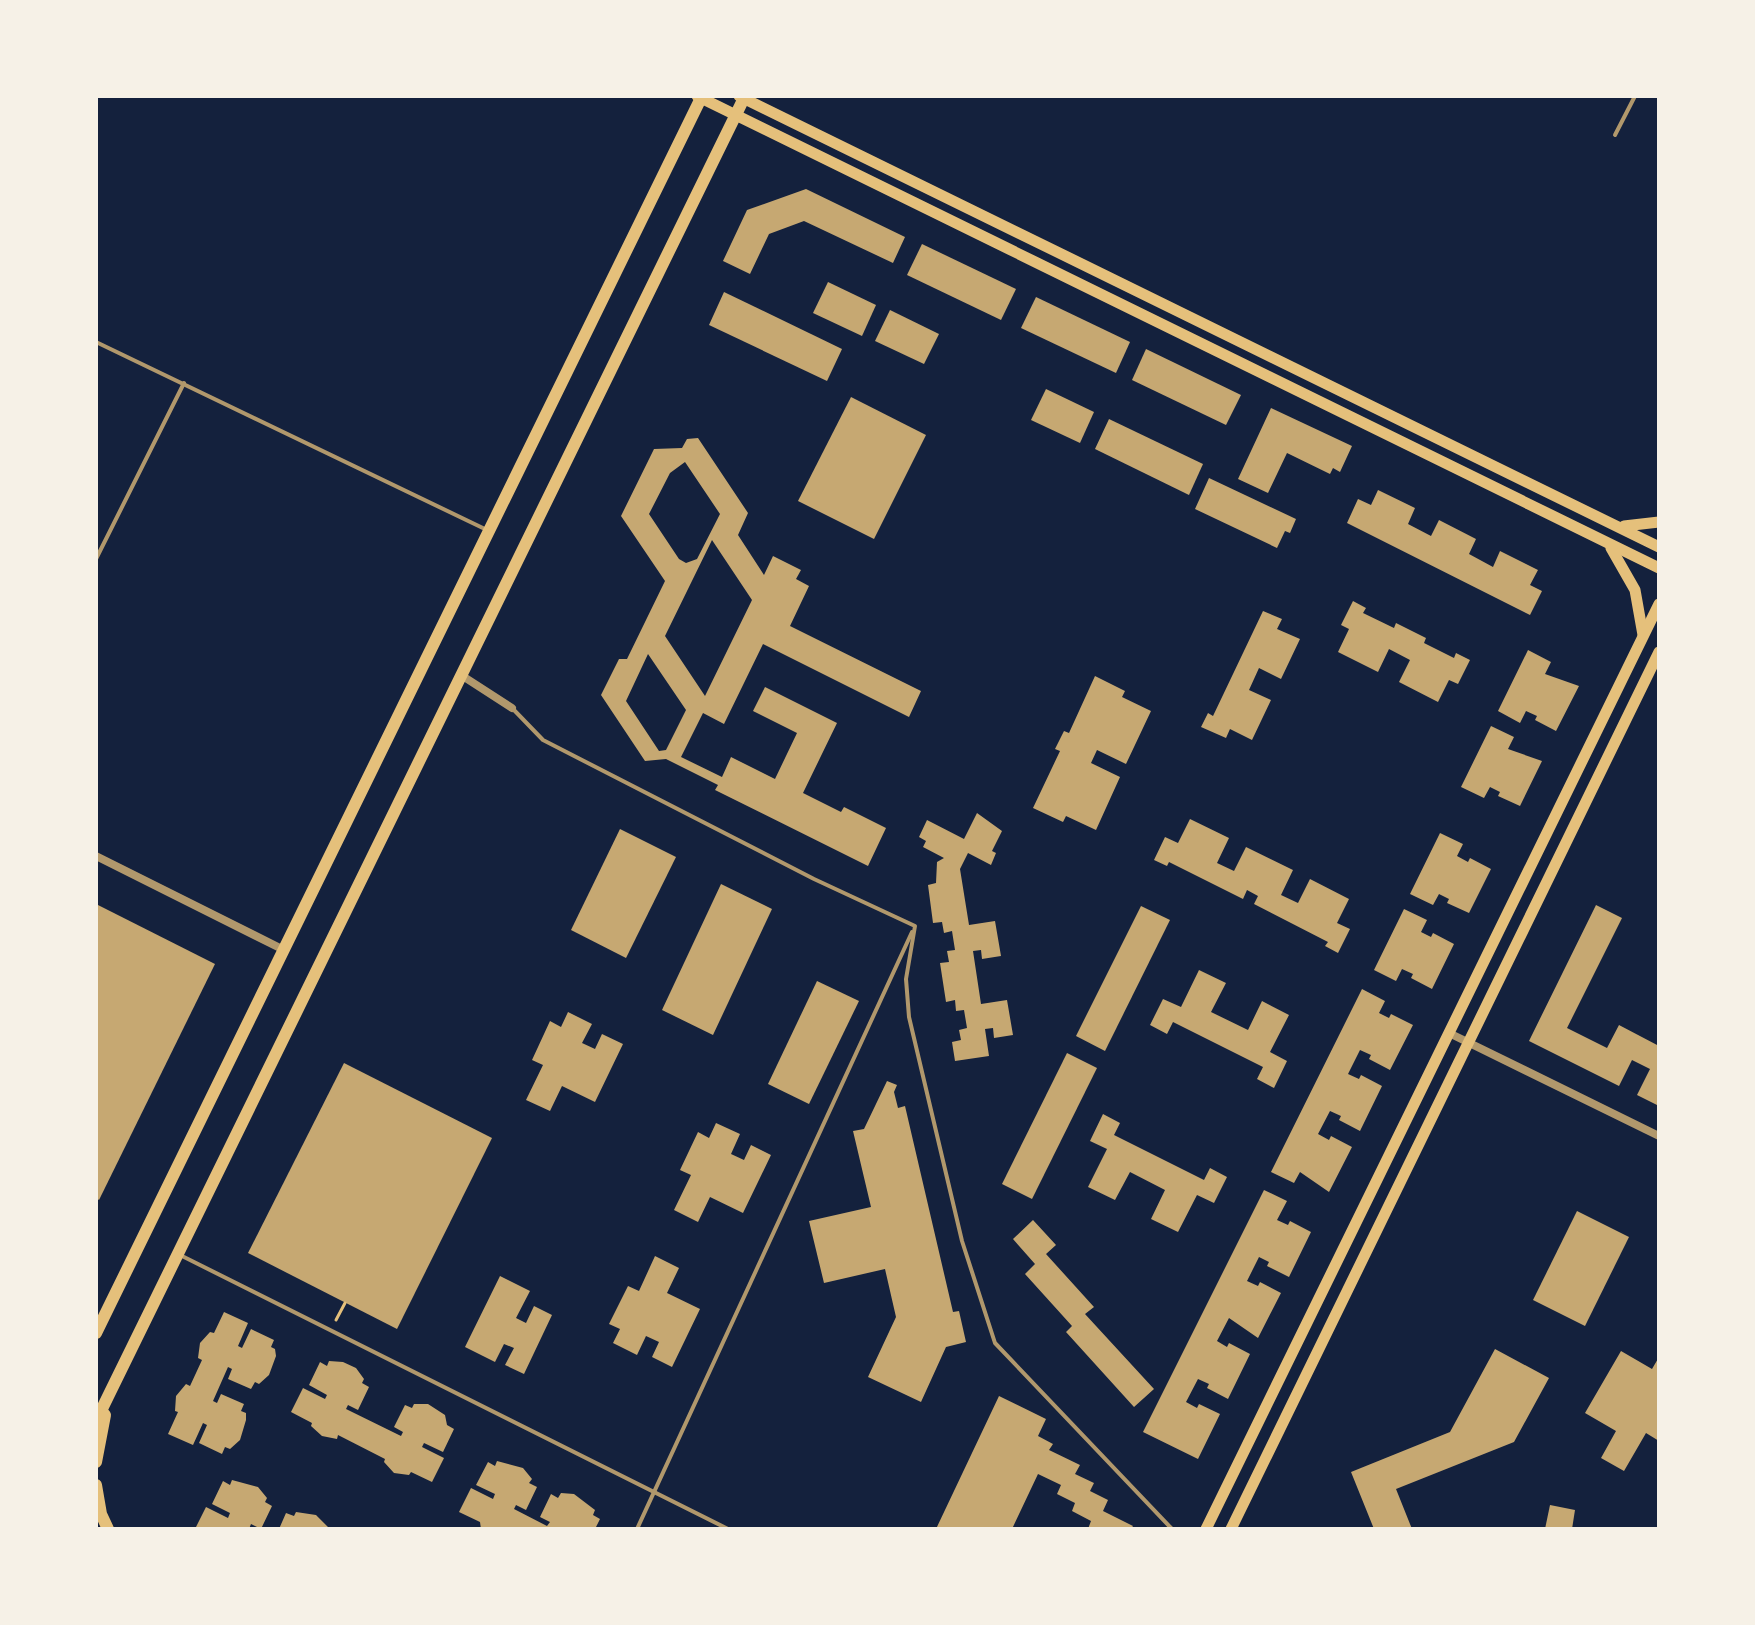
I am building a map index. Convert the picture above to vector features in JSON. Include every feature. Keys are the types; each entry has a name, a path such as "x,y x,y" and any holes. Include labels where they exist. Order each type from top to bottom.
{"main road":[{"path":"96,1333 700,97 1659,568"},
{"path":"96,1421 742,97 1659,547"},
{"path":"1615,526 1635,527 1659,522"},
{"path":"1605,542 1618,556 1635,590 1643,638"},
{"path":"1206,1529 1659,604"},
{"path":"1231,1529 1659,652"},
{"path":"96,1462 112,1389"},
{"path":"96,1485 101,1514 108,1529"}],"street":[{"path":"461,675 512,708"},
{"path":"96,856 284,950"},
{"path":"1449,1033 1659,1136"}],"lane":[{"path":"1615,135 1635,96"},
{"path":"96,342 489,531"},
{"path":"96,559 184,383"},
{"path":"512,708 543,740 814,879 915,926"},
{"path":"637,1529 915,926"},
{"path":"915,926 906,979 909,1017 962,1241 995,1343 1172,1529"},
{"path":"178,1254 728,1529"}],"path":[{"path":"331,1330 345,1303"}],"building":[{"path":"806,189 905,237 893,263 804,221 769,234 750,274 723,261 747,210"},
{"path":"922,244 1016,289 1001,320 907,275"},
{"path":"828,282 876,305 862,336 813,313"},
{"path":"724,292 842,349 827,381 709,325"},
{"path":"1036,297 1130,342 1116,373 1021,328"},
{"path":"890,310 939,334 924,364 875,341"},
{"path":"1146,349 1241,395 1226,425 1132,380"},
{"path":"1046,389 1094,412 1080,443 1031,420"},
{"path":"851,397 926,435 874,539 798,501"},
{"path":"1271,408 1352,446 1340,472 1333,468 1330,474 1287,453 1268,493 1238,479"},
{"path":"1109,419 1203,464 1189,495 1095,449"},
{"path":"698,438 748,513 738,535 764,575 773,556 801,570 796,579 809,586 790,626 921,691 909,717 763,644 724,724 703,713 681,757 722,777 731,757 775,779 797,733 753,711 765,687 837,723 803,793 841,812 844,807 886,828 868,866 715,790 718,785 666,759 645,761 601,695 619,659 627,659 665,581 621,516 654,449 682,448 687,439","holes":["685,462 720,514 697,559 686,563 679,559 649,514 670,473","712,540 752,600 705,696 665,636","648,654 686,710 666,750 659,751 626,701"]},
{"path":"1209,478 1296,519 1290,533 1285,531 1277,548 1195,509"},
{"path":"1378,490 1415,508 1408,524 1431,536 1439,520 1476,539 1469,554 1493,567 1500,551 1538,570 1530,585 1542,591 1530,615 1347,523 1358,499 1371,505"},
{"path":"1353,601 1366,608 1363,613 1394,628 1396,623 1426,638 1424,643 1454,658 1456,653 1470,660 1458,684 1449,680 1438,702 1399,682 1410,660 1389,649 1378,672 1338,652 1349,629 1341,625"},
{"path":"1263,611 1282,619 1277,629 1300,639 1281,679 1259,668 1249,690 1271,700 1252,740 1230,729 1226,738 1201,727 1208,713 1213,716"},
{"path":"1528,650 1551,662 1545,674 1579,686 1556,731 1535,720 1537,716 1526,711 1520,723 1498,711"},
{"path":"1095,676 1125,691 1122,697 1151,711 1126,764 1097,750 1091,763 1120,777 1096,830 1066,816 1063,822 1033,808 1060,751 1055,749 1064,731 1069,733"},
{"path":"1491,726 1514,737 1508,749 1542,761 1520,806 1498,796 1500,792 1490,787 1484,798 1461,787"},
{"path":"977,813 1002,831 992,851 996,853 991,865 968,853 960,869 969,925 995,921 1001,956 982,959 981,950 973,951 981,1004 1007,1000 1013,1035 994,1038 993,1028 985,1029 989,1056 955,1061 952,1042 961,1040 959,1030 967,1028 964,1010 956,1011 955,1000 946,1002 940,963 949,962 947,951 955,950 952,931 944,933 942,922 933,923 928,885 936,883 937,862 944,858 923,847 926,841 919,837 927,820 964,839"},
{"path":"1190,819 1229,838 1217,863 1234,871 1246,847 1293,870 1281,895 1298,903 1310,879 1349,899 1337,923 1350,929 1338,953 1325,946 1328,942 1254,904 1258,896 1247,890 1243,899 1169,862 1167,866 1154,860 1165,837 1178,843"},
{"path":"620,829 676,857 626,958 571,930"},
{"path":"1440,833 1463,844 1457,856 1468,862 1470,858 1491,869 1469,913 1447,903 1449,899 1439,894 1433,905 1410,894"},
{"path":"721,884 772,909 713,1035 662,1010"},
{"path":"96,904 215,964 99,1200 96,1198"},
{"path":"1596,905 1622,918 1567,1028 1607,1048 1619,1025 1659,1046 1659,1106 1637,1095 1650,1069 1632,1060 1619,1086 1529,1041"},
{"path":"1141,906 1170,920 1105,1051 1076,1036"},
{"path":"1404,909 1427,920 1421,932 1431,937 1433,933 1454,944 1432,989 1411,978 1413,974 1402,969 1396,981 1374,970"},
{"path":"1199,970 1226,983 1211,1012 1248,1030 1262,1001 1289,1015 1270,1052 1287,1061 1274,1088 1257,1079 1263,1067 1173,1022 1167,1034 1150,1025 1163,999 1181,1007"},
{"path":"817,981 859,1001 809,1104 768,1084"},
{"path":"1362,989 1385,1001 1379,1013 1389,1018 1391,1014 1413,1025 1390,1070 1369,1059 1371,1055 1360,1050 1348,1074 1359,1079 1361,1075 1382,1086 1360,1131 1339,1120 1341,1116 1330,1111 1318,1134 1329,1140 1331,1136 1352,1147 1329,1192 1300,1172 1294,1183 1271,1172"},
{"path":"568,1012 592,1024 582,1043 595,1049 602,1034 623,1044 595,1102 562,1086 550,1111 526,1100 543,1065 532,1060 550,1021 561,1027"},
{"path":"1067,1053 1097,1068 1032,1199 1002,1184"},
{"path":"344,1063 492,1138 397,1329 248,1253"},
{"path":"887,1081 897,1085 894,1092 898,1108 905,1106 953,1312 959,1311 966,1342 946,1347 921,1402 868,1377 896,1317 885,1269 824,1283 809,1221 871,1207 853,1131 864,1129"},
{"path":"1103,1114 1120,1123 1114,1135 1204,1180 1210,1168 1227,1177 1214,1203 1197,1195 1178,1232 1151,1219 1165,1190 1130,1172 1115,1200 1088,1187 1107,1149 1090,1141"},
{"path":"716,1123 740,1134 731,1154 744,1160 751,1145 771,1155 743,1213 710,1197 698,1222 674,1210 691,1175 680,1170 698,1132 709,1138"},
{"path":"1264,1190 1287,1201 1277,1220 1288,1225 1290,1221 1311,1232 1289,1277 1267,1266 1269,1262 1259,1257 1247,1281 1258,1286 1260,1282 1281,1293 1258,1338 1229,1318 1217,1341 1227,1347 1229,1343 1250,1354 1228,1399 1207,1388 1209,1384 1198,1379 1186,1402 1197,1408 1199,1404 1220,1414 1198,1459 1143,1432"},
{"path":"1577,1211 1629,1237 1585,1326 1533,1300"},
{"path":"1033,1220 1056,1245 1046,1254 1094,1307 1085,1314 1154,1389 1134,1407 1066,1332 1072,1326 1025,1274 1035,1264 1013,1239"},
{"path":"655,1256 679,1268 667,1293 700,1309 672,1367 652,1357 659,1342 646,1336 637,1355 613,1343 620,1329 609,1324 628,1286 639,1291"},
{"path":"500,1276 530,1291 516,1318 526,1323 534,1306 552,1315 524,1374 505,1365 514,1348 504,1344 495,1362 465,1347"},
{"path":"224,1312 248,1323 238,1346 242,1348 251,1329 274,1340 271,1347 275,1349 276,1356 269,1375 259,1384 255,1382 251,1389 228,1379 232,1369 228,1367 213,1401 217,1403 221,1394 244,1404 241,1411 246,1413 246,1420 240,1440 230,1449 225,1447 222,1454 199,1443 207,1425 203,1423 193,1445 168,1434 178,1412 175,1411 176,1396 186,1384 190,1386 202,1360 198,1358 200,1343 210,1332 214,1333"},
{"path":"1495,1349 1549,1378 1514,1442 1396,1489 1412,1529 1374,1529 1351,1472 1450,1432"},
{"path":"1621,1351 1652,1369 1659,1357 1659,1441 1646,1433 1624,1471 1601,1458 1616,1431 1585,1413"},
{"path":"329,1361 343,1362 356,1368 364,1379 362,1383 369,1387 358,1410 348,1405 346,1409 401,1436 403,1432 394,1427 405,1405 412,1408 414,1404 428,1404 445,1415 447,1425 454,1429 443,1452 424,1443 422,1447 444,1458 432,1482 411,1472 409,1475 394,1473 384,1462 385,1459 338,1435 337,1439 322,1436 311,1426 312,1423 291,1412 303,1388 325,1399 327,1395 309,1385 320,1362 327,1366"},
{"path":"999,1396 1046,1419 1038,1436 1053,1444 1049,1450 1080,1465 1075,1474 1094,1483 1090,1491 1108,1500 1103,1511 1133,1526 1131,1529 1088,1529 1091,1521 1072,1511 1075,1503 1057,1494 1061,1485 1038,1474 1012,1529 936,1529"},
{"path":"497,1461 523,1468 532,1479 529,1483 537,1487 526,1510 516,1505 514,1509 547,1526 550,1522 540,1517 551,1494 558,1498 561,1493 574,1494 595,1510 593,1515 600,1519 595,1529 481,1529 480,1522 459,1512 471,1488 493,1499 495,1494 476,1485 488,1462 495,1466"},
{"path":"232,1480 258,1487 267,1498 265,1502 272,1506 261,1529 251,1524 249,1529 195,1529 206,1507 228,1518 230,1513 212,1504 223,1481 230,1485"},
{"path":"1550,1505 1575,1510 1572,1529 1545,1529"},
{"path":"296,1512 316,1515 330,1529 279,1529 286,1513 294,1516"}]}
